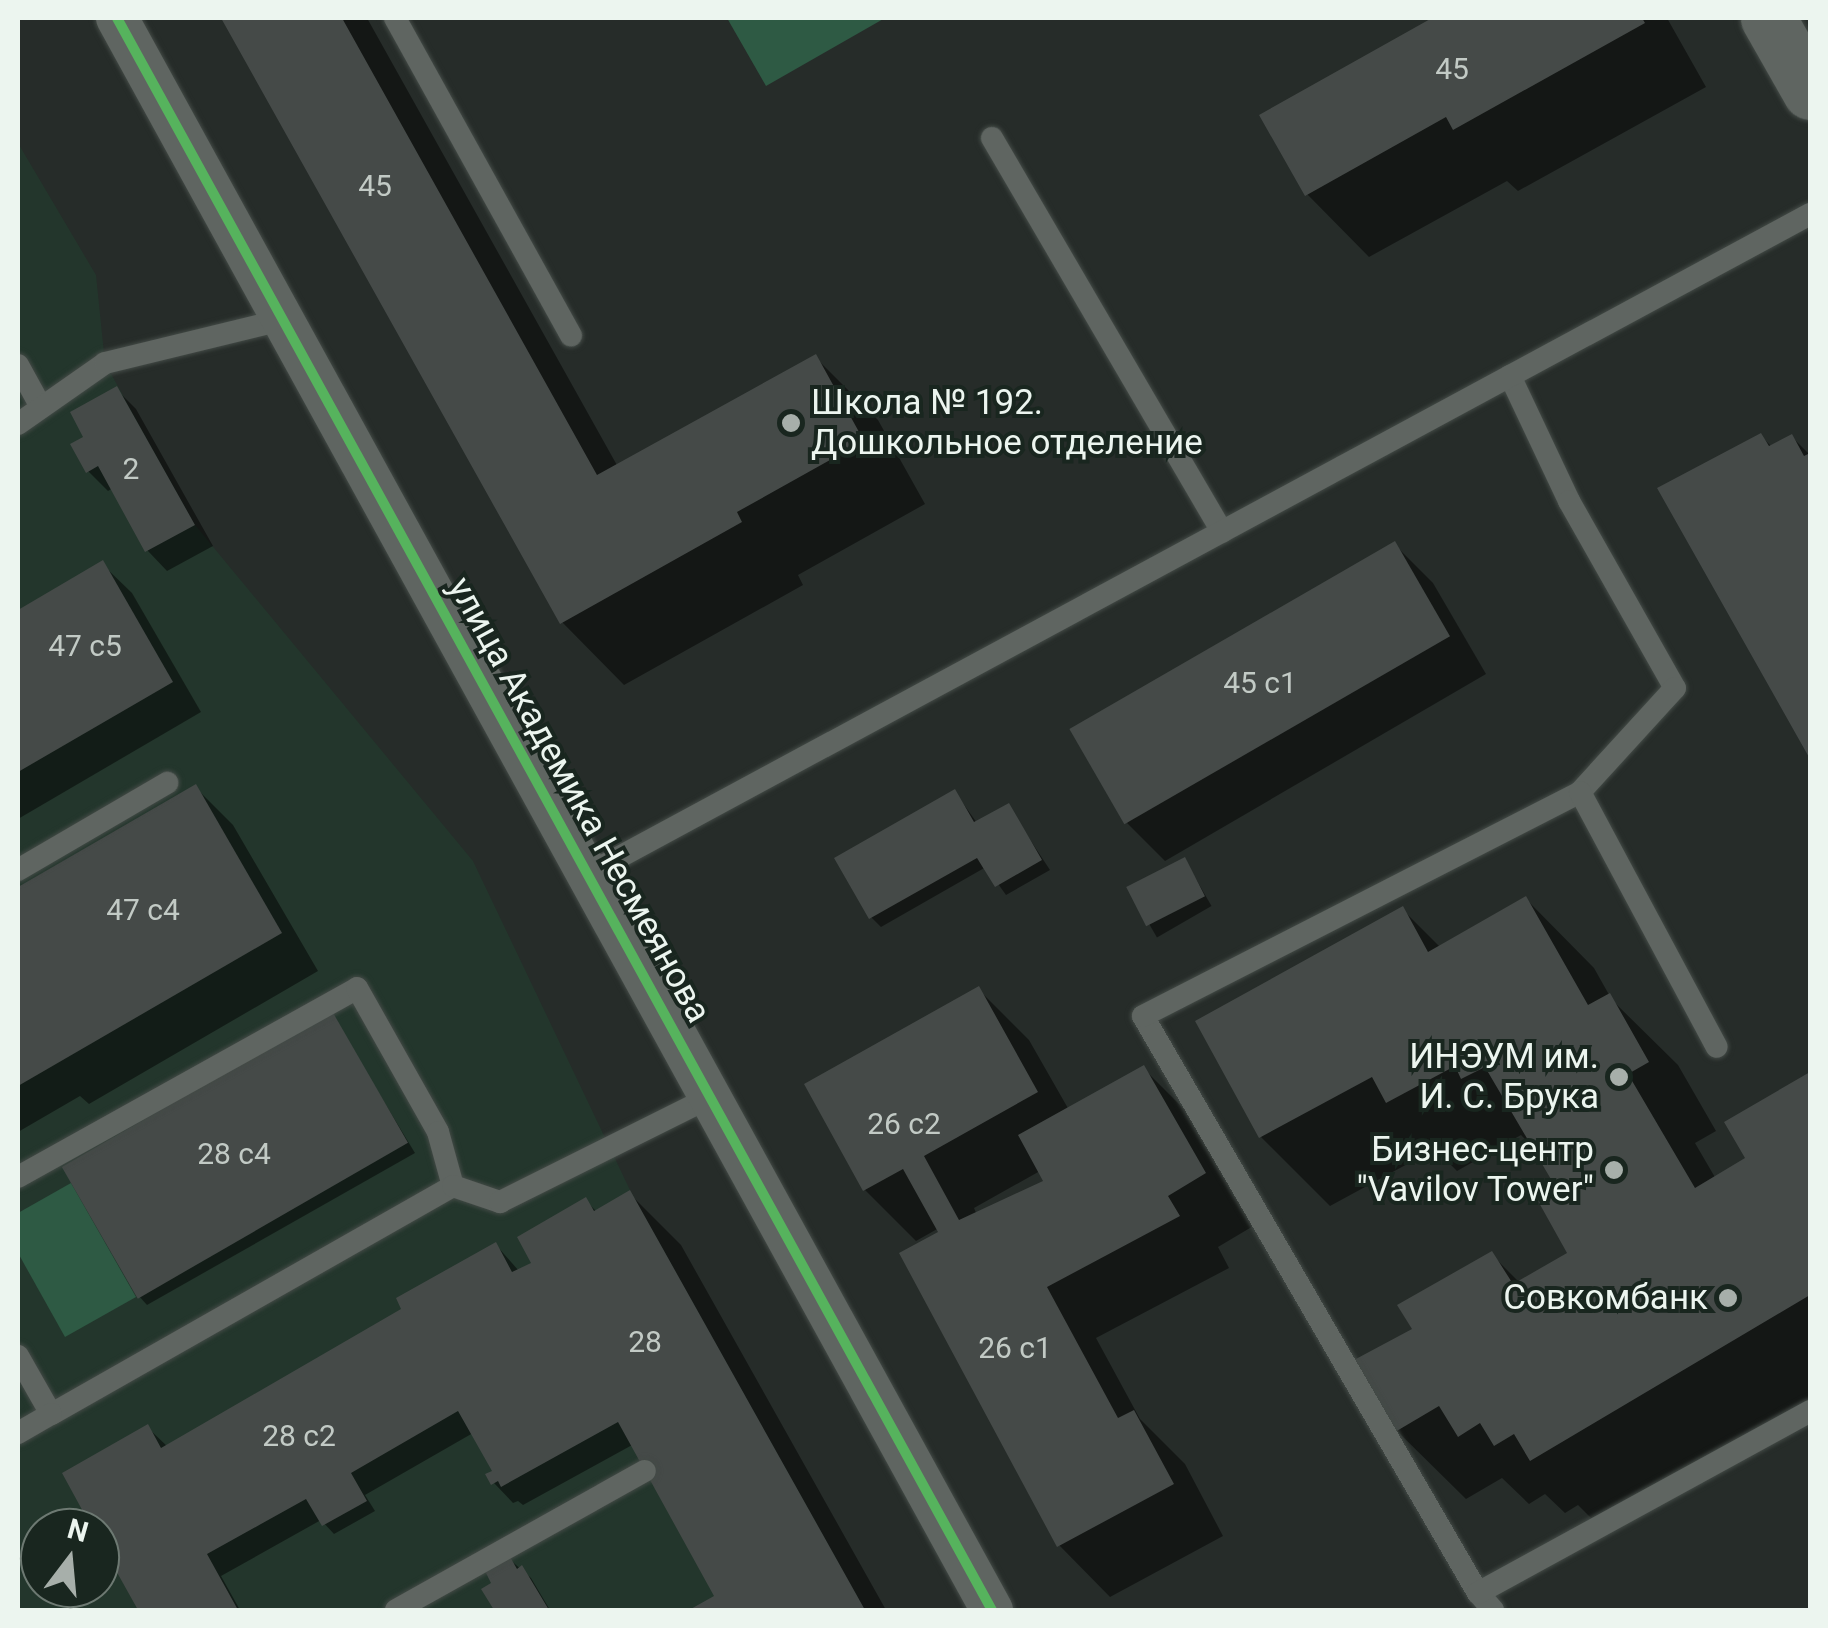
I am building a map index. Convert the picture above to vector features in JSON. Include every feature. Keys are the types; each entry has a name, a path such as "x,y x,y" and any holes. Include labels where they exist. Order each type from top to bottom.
{"street":[{"name":"улица Академика Несмеянова","path":"117,18 992,1610"},
{"path":"1768,18 1810,92"}],"lane":[{"path":"395,18 570,336"},
{"path":"992,138 1222,532"},
{"path":"588,874 1810,214"},
{"path":"18,424 105,363 284,318"},
{"path":"18,365 41,407"},
{"path":"1510,376 1569,501 1674,688 1580,792 1143,1016 1486,1602 1810,1411"},
{"path":"18,870 167,782"},
{"path":"1580,792 1717,1047"},
{"path":"18,1177 357,988 438,1132 452,1186"},
{"path":"18,1433 452,1186 500,1202 711,1098"},
{"path":"18,1356 51,1414"},
{"path":"396,1610 645,1471"}],"shaded area":[{"path":"18,143 96,275 105,363 195,525 473,861 630,1190 865,1610 18,1610"}],"green space":[{"path":"727,18 885,18 766,86"},
{"path":"71,1183 136,1297 65,1337 18,1253 18,1213"}],"building":[{"path":"221,18 342,18 597,475 816,354 864,441 737,512 742,522 560,624"},
{"path":"1432,18 1642,18 1645,23 1453,130 1446,117 1305,196 1259,115"},
{"path":"117,386 195,525 145,552 98,466 86,473 70,444 83,437 70,412"},
{"path":"1761,433 1769,446 1792,434 1804,456 1810,453 1810,759 1657,488"},
{"path":"1395,541 1450,636 1124,824 1069,729"},
{"path":"103,560 173,682 18,772 18,610"},
{"path":"196,784 282,933 18,1086 18,887"},
{"path":"955,789 974,822 1009,803 1042,860 995,887 977,858 869,919 834,858"},
{"path":"1185,857 1205,896 1146,926 1126,887"},
{"name":"Бизнес-центр \"Vavilov Tower\"","path":"1526,896 1588,1005 1610,993 1649,1062 1628,1074 1695,1188 1745,1158 1724,1122 1810,1072 1810,1295 1530,1461 1514,1434 1494,1446 1480,1423 1458,1437 1439,1406 1395,1432 1354,1360 1412,1329 1397,1305 1492,1251 1513,1284 1567,1253 1533,1192 1552,1181 1485,1067 1461,1079 1455,1066 1386,1103 1372,1077 1259,1138 1195,1021 1403,906 1428,952"},
{"path":"979,986 1038,1092 924,1156 959,1220 1043,1181 1018,1135 1144,1065 1206,1173 1168,1196 1180,1216 1047,1287 1118,1418 1134,1410 1174,1484 1057,1547 899,1253 938,1232 903,1169 863,1191 804,1084"},
{"path":"332,1011 408,1143 138,1299 62,1167"},
{"path":"630,1190 865,1610 689,1610 714,1596 618,1422 501,1487 498,1481 491,1485 485,1474 492,1471 458,1411 351,1473 367,1501 322,1526 306,1499 207,1554 238,1610 138,1610 120,1578 120,1508 81,1508 62,1473 148,1424 161,1448 401,1309 396,1298 496,1242 512,1272 531,1263 517,1237 586,1197 594,1211"},
{"path":"509,1555 517,1569 522,1565 549,1610 494,1610 481,1589 491,1583 484,1569"}],"cycle path":[{"path":"117,18 992,1610"}],"place":[{"name":"Школа № 192. Дошкольное отделение","path":"791,423"},
{"name":"ИНЭУМ им. И. С. Брука","path":"1619,1077"},
{"name":"Бизнес-центр \"Vavilov Tower\"","path":"1614,1170"},
{"name":"Совкомбанк","path":"1728,1298"}]}
